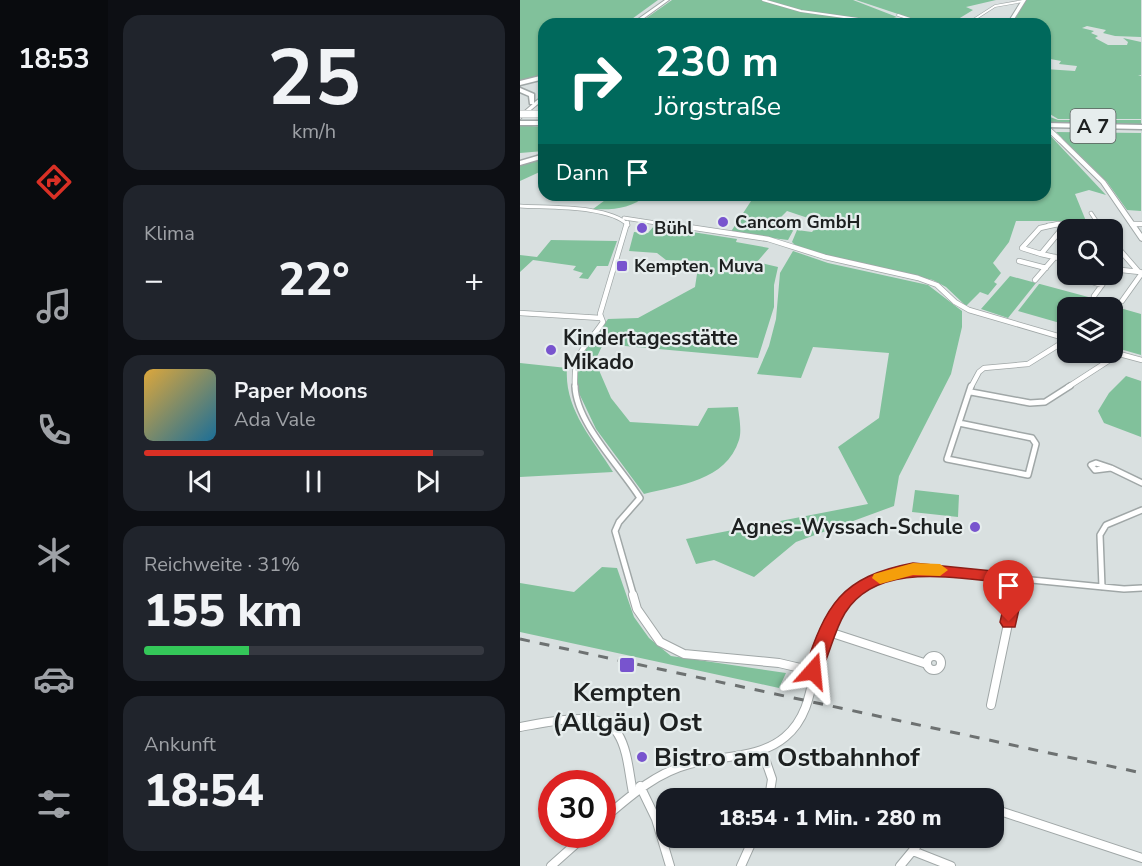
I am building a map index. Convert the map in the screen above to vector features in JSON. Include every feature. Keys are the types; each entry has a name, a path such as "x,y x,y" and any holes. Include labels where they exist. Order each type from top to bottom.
{"highway":[{"path":"520,82 538,78"},
{"path":"520,90 538,99"},
{"path":"520,117 538,119"},
{"path":"520,117 538,119"},
{"name":"A 7","path":"1051,126 1141,129"},
{"path":"520,154 538,154"},
{"path":"520,163 538,156"}],"main road":[{"path":"640,18 665,0"},
{"path":"520,117 538,102"}],"street":[{"path":"763,0 808,12 851,18"},
{"path":"976,18 995,6 1023,0"},
{"path":"1012,18 1023,0"},
{"path":"898,15 907,18"},
{"path":"1051,132 1103,183 1141,239"},
{"path":"520,207 609,214 768,239 825,257 924,280 937,285 955,302 969,310 1057,336"},
{"path":"1092,213 1096,219"},
{"path":"624,218 629,228 601,318 601,325 580,350 573,372 574,390 593,430 640,498 615,531 637,609 660,642 684,654 780,663 813,671"},
{"path":"1035,280 1055,257 1022,248 1044,224 1057,225"},
{"path":"1132,224 1141,225"},
{"path":"1041,254 1057,235"},
{"path":"1123,253 1140,272"},
{"path":"1019,261 1046,268"},
{"path":"1123,271 1140,272"},
{"path":"1123,299 1140,272"},
{"path":"1094,296 1102,285"},
{"path":"520,313 601,318"},
{"path":"959,423 1032,438 1036,444 1028,475 947,459 959,423 979,372 989,367 1030,363 1057,346"},
{"path":"1123,355 1141,360"},
{"path":"971,392 1030,403 1045,402 1105,363"},
{"path":"1111,468 1141,483"},
{"path":"1102,587 1100,535 1106,525 1141,510"},
{"path":"616,808 640,786 664,773 690,764 762,750 787,736 803,715 813,671 833,617 853,593 888,574 923,570 1102,587 1141,588"},
{"path":"991,705 1018,578"},
{"path":"826,631 927,664"},
{"path":"520,727 589,719 613,726 621,743 633,793"},
{"path":"762,750 772,779 771,788"},
{"path":"640,786 656,819 670,866"},
{"path":"1004,812 1141,858"},
{"path":"551,866 571,848"},
{"path":"741,866 749,848"},
{"path":"900,866 915,848"},
{"path":"913,851 951,866"}],"green space":[{"path":"520,0 658,0 633,18 538,18 538,76 520,81"},
{"path":"672,0 761,0 800,11 852,18 646,18"},
{"path":"765,0 853,0 897,17 853,18 802,11"},
{"path":"856,0 996,0 966,7 973,10 960,18 910,18"},
{"path":"1026,0 1141,0 1141,37 1115,36 1103,33 1106,30 1087,26 1082,28 1094,31 1091,33 1098,36 1095,38 1108,45 1127,45 1128,42 1123,38 1141,42 1141,75 1138,76 1141,76 1141,119 1058,119 1051,115 1051,69 1075,71 1077,66 1059,64 1061,61 1051,59 1051,18 1016,18"},
{"path":"1051,117 1058,120 1141,120 1141,125 1051,123"},
{"path":"520,125 538,126 538,152 520,153"},
{"path":"1056,132 1141,133 1141,211 1127,210 1107,182"},
{"path":"1051,136 1106,195 1089,190 1075,194 1085,219 1016,221 1009,242 993,263 1001,273 994,282 997,284 988,295 980,292 966,306 946,287 933,280 826,256 795,245 792,242 797,230 812,232 820,222 787,211 772,226 794,229 788,240 730,233 751,201 1051,201"},
{"path":"538,160 538,173 520,181 520,165"},
{"path":"604,201 638,201 621,208 593,209"},
{"path":"654,226 737,239 736,242 769,248 757,262 778,267 774,285 774,307 758,358 603,344 595,361 611,398 630,422 698,426 708,408 738,407 740,436 733,454 724,464 700,479 644,494 596,429 577,389 579,359 608,319 638,318 695,287 699,261 666,260 657,253 629,251 634,232 648,233"},
{"path":"551,240 617,241 608,266 597,266 588,279 579,278 583,273 573,270 576,266 533,260 520,272 520,255 537,257"},
{"path":"793,251 828,263 928,285 962,311 962,327 951,374 899,476 894,506 796,542 754,577 714,560 696,564 686,539 868,504 838,447 879,418 889,353 813,347 801,378 757,374 769,346 776,319 780,273"},
{"path":"1010,276 1036,283 1008,318 981,309"},
{"path":"1039,284 1088,297 1057,297 1057,322 1018,311"},
{"path":"1123,309 1141,314 1141,355 1123,350"},
{"path":"520,363 567,368 567,383 575,410 588,435 613,472 520,477"},
{"path":"1126,376 1141,381 1141,437 1104,423 1098,411 1109,393"},
{"path":"915,490 959,495 958,517 912,512"},
{"path":"602,567 617,568 634,617 649,638 671,656 786,673 779,688 520,632 520,583 574,592"}],"railway":[{"path":"520,639 1142,773"}],"slow traffic":[{"path":"880,578 913,569 940,570"}],"place":[{"name":"Cancom GmbH","path":"723,222"},
{"name":"Bühl","path":"642,228"},
{"name":"Kempten, Muva","path":"622,266"},
{"name":"Kindertagesstätte Mikado","path":"551,350"},
{"name":"Agnes-Wyssach-Schule","path":"975,527"},
{"name":"Kempten (Allgäu) Ost","path":"627,665"},
{"name":"Bistro am Ostbahnhof","path":"642,757"}],"route":[{"path":"813,671 826,631 841,605 853,593 888,574 913,569 1018,578 1009,622"}]}
